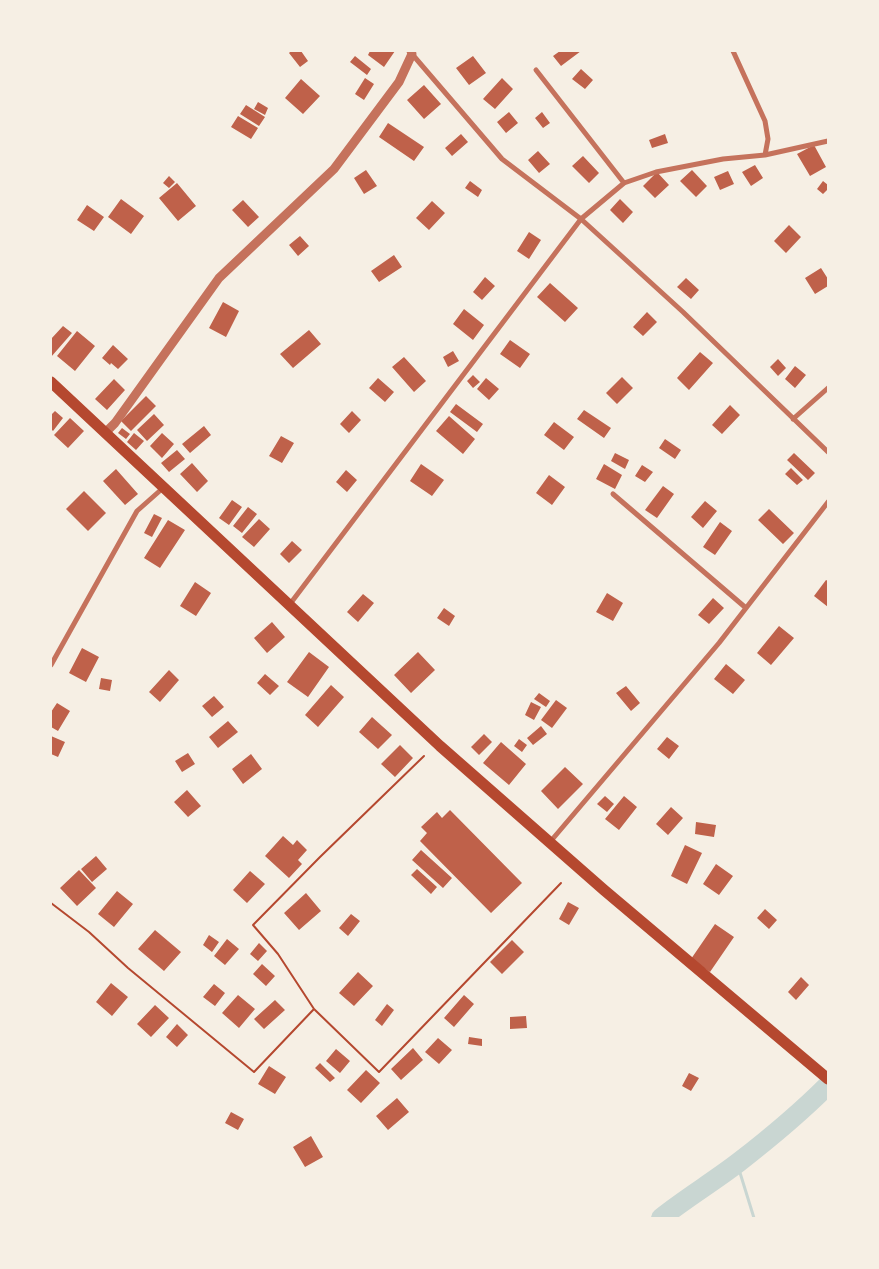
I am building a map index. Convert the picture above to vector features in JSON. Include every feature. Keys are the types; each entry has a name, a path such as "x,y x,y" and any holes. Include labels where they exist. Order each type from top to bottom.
{"highway":[{"path":"51,382 440,746 790,1049 828,1079"}],"street":[{"path":"734,51 764,121 768,139 765,155"},
{"path":"105,433 115,423 219,278 334,168 399,82 412,53 502,159 581,219 684,312 828,452"},
{"path":"536,70 624,183"},
{"path":"290,604 581,219 624,183 656,172 723,159 765,155 828,141"},
{"path":"793,419 828,388"},
{"path":"51,665 137,511 163,488"},
{"path":"613,494 746,608"},
{"path":"550,842 718,643 828,502"}],"path":[{"path":"424,756 253,925 278,954 314,1009 379,1072 561,883"},
{"path":"51,903 89,932 128,968 254,1072 314,1009"}],"building":[{"path":"291,51 301,51 308,61 300,67 289,53"},
{"path":"370,51 395,51 384,67 368,55"},
{"path":"560,51 581,51 561,66 553,56"},
{"path":"355,56 371,69 367,75 350,62"},
{"path":"473,56 486,73 469,85 456,68"},
{"path":"581,69 593,80 585,89 572,79"},
{"path":"365,78 374,84 364,100 355,94"},
{"path":"502,78 513,89 495,109 483,99"},
{"path":"301,79 320,96 303,114 285,98"},
{"path":"424,85 441,104 424,119 407,100"},
{"path":"258,102 268,108 265,115 254,109"},
{"path":"246,105 265,117 259,126 240,114"},
{"path":"509,112 518,123 506,133 497,122"},
{"path":"542,112 550,123 543,128 535,118"},
{"path":"238,116 258,128 251,139 231,127"},
{"path":"388,123 424,147 414,161 379,137"},
{"path":"461,134 468,142 452,156 445,148"},
{"path":"665,134 668,143 652,148 649,140"},
{"path":"814,145 826,167 810,176 797,154"},
{"path":"538,151 550,164 539,173 528,160"},
{"path":"583,156 599,173 589,183 572,166"},
{"path":"755,165 763,178 751,186 742,172"},
{"path":"366,170 377,186 364,194 354,178"},
{"path":"692,170 707,186 696,197 680,181"},
{"path":"728,171 734,184 720,190 714,177"},
{"path":"657,172 669,185 655,198 643,186"},
{"path":"169,176 175,182 169,188 163,183"},
{"path":"470,181 482,190 478,197 465,188"},
{"path":"823,181 828,185 828,189 823,194 817,189"},
{"path":"177,183 196,206 178,221 159,198"},
{"path":"121,199 144,216 131,234 108,217"},
{"path":"620,199 633,212 623,223 610,210"},
{"path":"243,200 259,217 248,227 232,210"},
{"path":"432,201 445,213 429,230 416,218"},
{"path":"87,205 104,217 94,231 77,220"},
{"path":"789,225 801,237 786,253 774,241"},
{"path":"529,232 541,240 529,259 517,251"},
{"path":"300,236 309,246 298,256 289,245"},
{"path":"394,255 402,267 379,282 371,271"},
{"path":"821,268 828,279 828,286 815,294 805,278"},
{"path":"485,277 495,286 482,300 473,292"},
{"path":"686,278 699,290 691,299 677,287"},
{"path":"550,283 578,308 565,322 537,297"},
{"path":"223,302 239,311 226,337 209,328"},
{"path":"464,309 484,325 473,340 453,324"},
{"path":"647,312 657,322 643,336 633,327"},
{"path":"63,326 72,333 51,357 51,339"},
{"path":"309,330 321,344 293,368 280,354"},
{"path":"77,331 95,346 75,371 57,356"},
{"path":"510,340 530,354 520,368 500,354"},
{"path":"113,345 128,359 118,369 102,358"},
{"path":"453,351 459,361 448,367 443,357"},
{"path":"700,352 713,363 689,390 677,378"},
{"path":"404,357 426,381 414,392 392,367"},
{"path":"778,359 786,368 778,376 770,367"},
{"path":"795,366 806,375 795,388 785,379"},
{"path":"473,375 480,382 473,388 467,381"},
{"path":"622,377 633,388 617,404 606,393"},
{"path":"378,378 394,392 385,402 369,388"},
{"path":"486,378 499,389 489,400 477,389"},
{"path":"114,379 125,390 107,410 95,399"},
{"path":"146,396 156,406 131,431 121,421"},
{"path":"456,404 483,424 477,432 450,412"},
{"path":"730,405 740,415 722,434 712,425"},
{"path":"584,410 611,428 604,438 577,419"},
{"path":"55,411 63,418 53,431 51,429 51,415"},
{"path":"352,411 361,420 349,433 340,424"},
{"path":"154,414 164,425 147,441 137,430"},
{"path":"449,416 475,439 463,454 436,431"},
{"path":"70,418 84,431 68,448 54,435"},
{"path":"554,422 574,437 564,450 544,435"},
{"path":"204,426 211,435 190,453 182,444"},
{"path":"122,428 130,434 126,439 118,433"},
{"path":"134,433 144,441 136,450 127,442"},
{"path":"162,433 174,444 162,458 150,446"},
{"path":"281,436 294,443 282,463 269,456"},
{"path":"665,439 681,450 675,459 659,448"},
{"path":"177,450 185,459 169,472 161,463"},
{"path":"615,453 629,460 625,469 611,461"},
{"path":"794,453 815,473 808,480 787,460"},
{"path":"192,463 208,481 197,492 180,474"},
{"path":"421,464 444,480 432,496 410,481"},
{"path":"604,464 622,475 615,489 596,479"},
{"path":"642,465 653,472 645,482 635,476"},
{"path":"791,468 803,480 797,485 785,474"},
{"path":"116,469 138,494 125,505 103,481"},
{"path":"346,470 357,480 347,492 336,482"},
{"path":"549,475 565,487 552,505 536,493"},
{"path":"663,486 674,494 657,518 645,510"},
{"path":"84,491 106,513 88,531 66,509"},
{"path":"232,500 242,507 229,525 219,518"},
{"path":"705,501 717,511 703,528 691,517"},
{"path":"248,507 257,514 242,533 233,526"},
{"path":"769,509 794,533 783,544 758,520"},
{"path":"154,514 162,518 152,537 144,533"},
{"path":"259,519 270,529 254,547 242,537"},
{"path":"168,520 185,530 160,568 144,558"},
{"path":"720,522 732,531 715,555 703,547"},
{"path":"292,541 302,550 289,563 280,554"},
{"path":"826,580 828,581 828,607 814,596"},
{"path":"195,582 211,593 196,616 180,606"},
{"path":"607,593 623,603 613,621 596,612"},
{"path":"363,594 374,603 358,622 347,612"},
{"path":"713,598 724,608 709,624 698,615"},
{"path":"444,608 455,616 449,626 437,618"},
{"path":"272,622 285,637 267,653 254,638"},
{"path":"779,626 794,638 771,665 757,653"},
{"path":"82,648 99,657 86,682 69,673"},
{"path":"309,652 329,667 308,697 287,682"},
{"path":"418,652 435,670 411,693 394,675"},
{"path":"726,664 745,680 733,694 714,679"},
{"path":"169,670 179,680 160,702 149,692"},
{"path":"265,674 279,686 270,695 257,683"},
{"path":"101,678 112,680 110,691 99,689"},
{"path":"331,685 344,697 318,727 305,715"},
{"path":"626,686 640,703 631,711 616,693"},
{"path":"539,693 550,701 546,707 534,699"},
{"path":"214,696 224,707 212,717 202,706"},
{"path":"556,700 567,708 552,728 541,720"},
{"path":"531,702 541,707 534,720 525,715"},
{"path":"57,703 70,711 58,731 51,727 51,712"},
{"path":"372,717 392,735 378,749 359,732"},
{"path":"228,721 238,732 218,748 209,737"},
{"path":"541,726 547,734 533,745 527,738"},
{"path":"484,734 492,742 479,755 471,747"},
{"path":"51,736 65,742 58,757 51,754"},
{"path":"667,737 679,746 669,759 657,749"},
{"path":"519,739 527,745 522,752 514,746"},
{"path":"501,742 526,764 509,785 483,763"},
{"path":"400,745 413,758 395,777 381,764"},
{"path":"188,753 195,764 182,772 175,761"},
{"path":"251,754 262,769 243,784 232,769"},
{"path":"565,767 583,784 558,809 541,791"},
{"path":"187,790 201,806 188,817 174,802"},
{"path":"605,796 614,804 607,812 597,804"},
{"path":"624,796 637,807 619,830 605,819"},
{"path":"671,807 683,818 668,835 656,824"},
{"path":"450,810 522,883 491,913 420,841 427,833 421,827 437,812 442,818"},
{"path":"696,822 716,825 714,837 695,834"},
{"path":"283,836 293,845 297,840 307,850 298,860 302,864 289,878 265,856"},
{"path":"685,845 702,853 687,884 671,876"},
{"path":"421,850 452,878 443,888 412,860"},
{"path":"96,856 107,869 92,882 81,869"},
{"path":"716,864 733,876 719,895 703,884"},
{"path":"417,869 437,887 431,894 411,875"},
{"path":"79,870 96,888 77,906 60,888"},
{"path":"250,871 265,884 247,903 233,890"},
{"path":"117,891 133,904 114,927 98,914"},
{"path":"306,893 321,911 299,930 284,913"},
{"path":"568,902 579,908 569,925 559,919"},
{"path":"765,909 777,920 769,929 757,918"},
{"path":"351,914 360,921 348,936 339,928"},
{"path":"715,924 734,937 710,972 691,959"},
{"path":"155,930 181,952 164,971 138,949"},
{"path":"209,935 219,942 212,952 203,945"},
{"path":"227,939 239,949 225,965 214,956"},
{"path":"512,940 524,952 502,974 490,962"},
{"path":"259,943 267,951 258,961 250,954"},
{"path":"262,964 275,976 266,986 253,974"},
{"path":"358,972 373,986 354,1006 339,993"},
{"path":"801,977 809,985 796,1000 788,992"},
{"path":"111,983 128,997 112,1016 96,1002"},
{"path":"214,984 225,993 215,1006 203,997"},
{"path":"238,995 255,1009 239,1028 222,1013"},
{"path":"464,995 474,1004 454,1027 444,1018"},
{"path":"275,1000 285,1010 264,1029 254,1019"},
{"path":"387,1004 394,1010 382,1026 375,1020"},
{"path":"155,1005 169,1018 151,1037 137,1024"},
{"path":"526,1016 527,1028 510,1029 510,1017"},
{"path":"177,1024 188,1035 177,1047 166,1037"},
{"path":"469,1037 482,1039 482,1046 468,1044"},
{"path":"438,1038 452,1050 439,1064 425,1052"},
{"path":"413,1048 423,1060 401,1080 391,1069"},
{"path":"336,1049 350,1061 340,1073 326,1061"},
{"path":"320,1063 335,1078 330,1082 315,1068"},
{"path":"269,1066 286,1077 275,1094 258,1084"},
{"path":"366,1070 380,1083 361,1103 347,1090"},
{"path":"689,1073 699,1078 691,1091 682,1086"},
{"path":"397,1098 409,1112 388,1130 376,1116"},
{"path":"231,1112 244,1119 238,1130 225,1123"},
{"path":"311,1136 323,1157 305,1167 293,1147"}],"waterway":[{"path":"661,1218 751,1153 828,1085"},
{"path":"737,1163 754,1218"}]}
